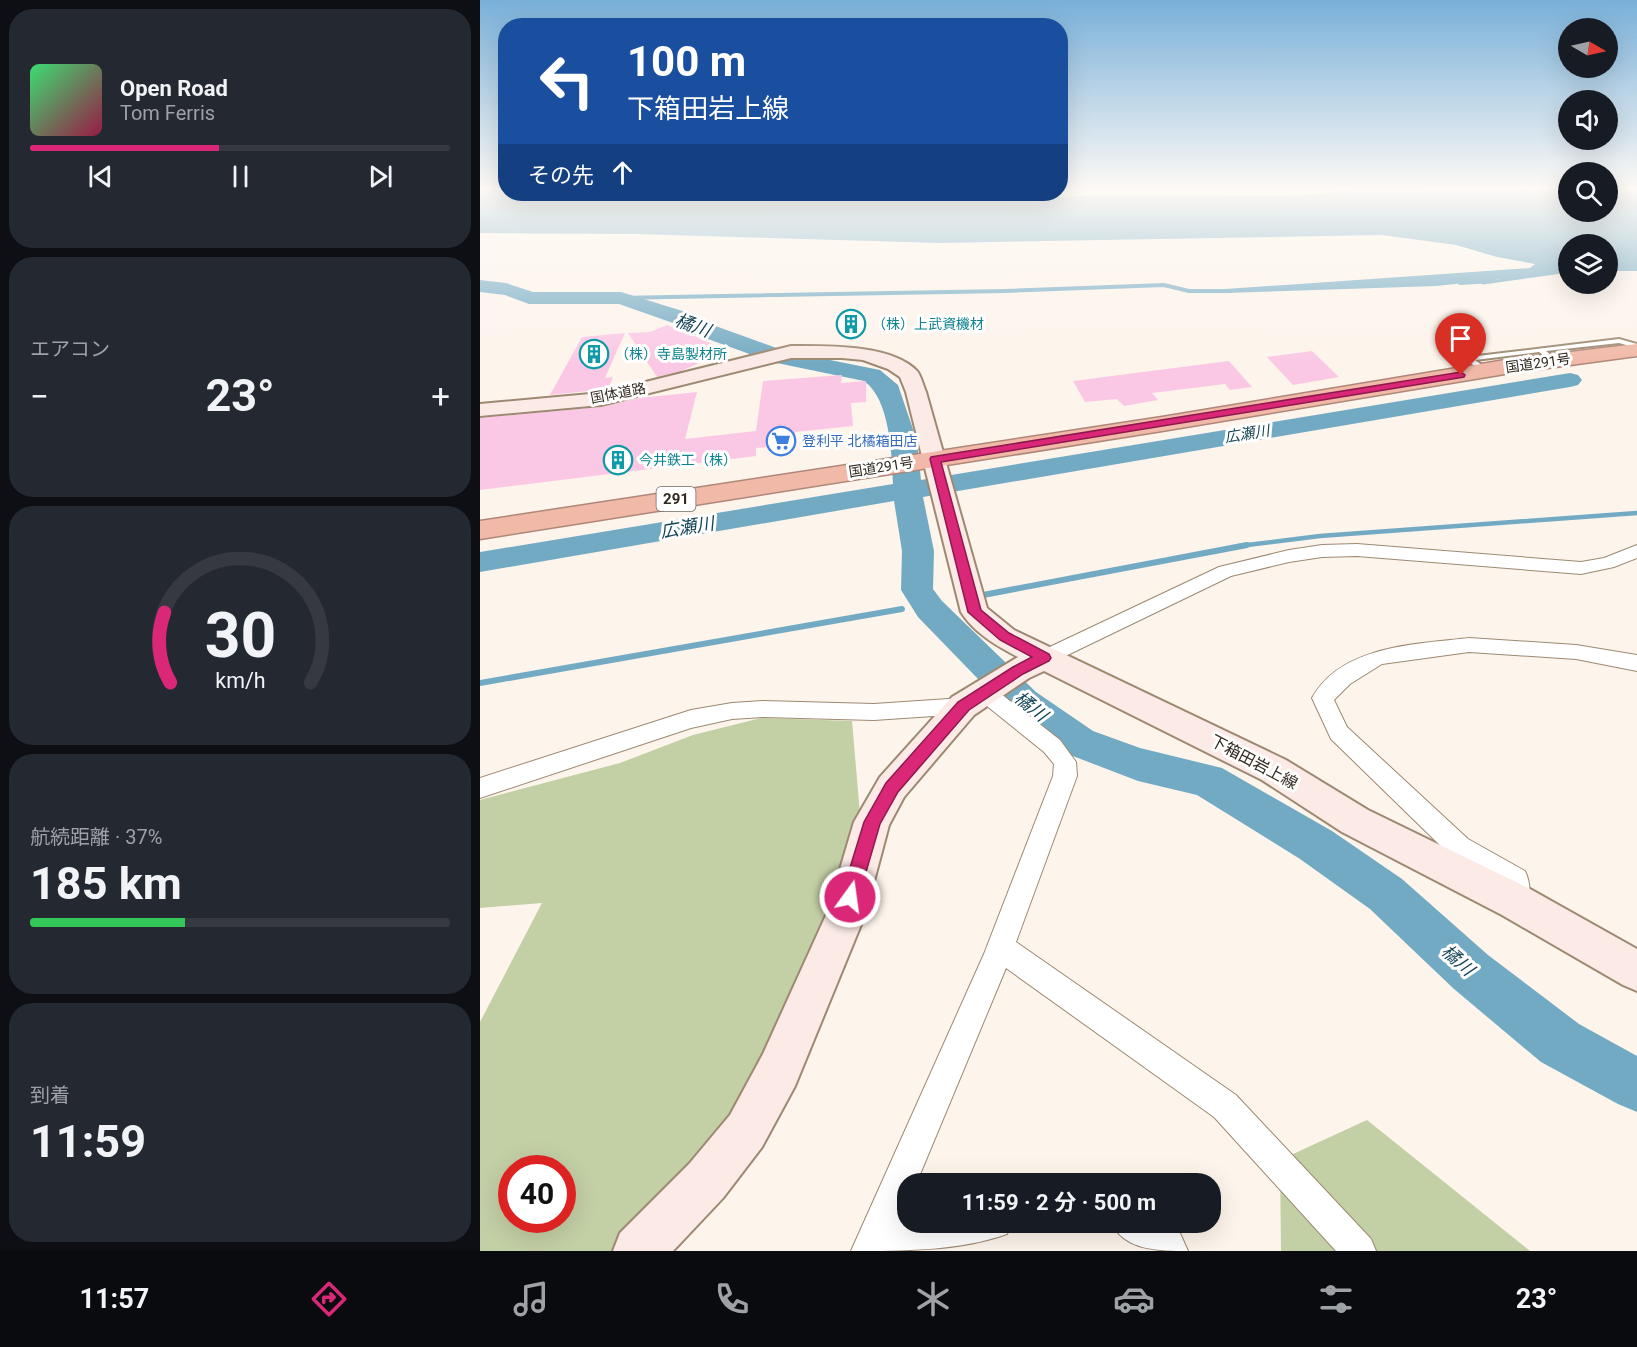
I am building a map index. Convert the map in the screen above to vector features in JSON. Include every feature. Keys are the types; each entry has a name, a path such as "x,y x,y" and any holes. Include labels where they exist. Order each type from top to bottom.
{"highway":[{"name":"国道291号","path":"480,530 871,468 934,473 1484,371 1548,355 1637,348"}],"street":[{"name":"国体道路","path":"480,410 601,399 790,352 819,351 866,355 895,365 909,374 916,392 934,473"},
{"name":"下箱田岩上線","path":"934,473 971,599 1004,637 1000,683 1274,770 1355,821 1516,902 1637,971"},
{"path":"480,788 691,719 732,711 763,709 874,712 1000,683 1225,571 1289,556 1322,551 1357,550 1581,568 1608,563 1637,551"},
{"path":"1516,902 1516,879 1459,847 1339,733 1323,698 1343,678 1377,658 1403,652 1469,645 1576,652 1637,663"},
{"path":"871,1246 1000,947 1065,776 1065,762 1000,683"},
{"path":"638,1251 706,1181 746,1131 778,1070 846,915 872,822 892,788 1000,683"},
{"path":"1000,947 1225,1106 1359,1251"},
{"path":"871,1246 938,1233"},
{"path":"1148,1233 1167,1243 1171,1251"}],"green space":[{"path":"761,718 852,721 860,814 832,919 735,1123 614,1251 480,1251 480,1022 542,903 480,908 480,800 620,763 693,735"},
{"path":"1367,1120 1530,1251 1281,1251 1280,1160"}],"water":[{"path":"1464,247 1558,247 1558,273 1436,286 1225,293 1225,289 1530,268 1535,264 1497,257"},
{"path":"1618,247 1637,247 1637,271 1618,271"}],"building":[{"path":"667,325 727,351 681,371 657,377 628,333 650,332"},
{"name":"（株）寺島製材所","path":"625,333 605,378 613,377 608,389 550,395 582,337"},
{"path":"1312,351 1339,377 1293,385 1267,357"},
{"path":"1229,361 1252,387 1230,390 1225,384 1152,393 1158,400 1124,406 1117,399 1085,402 1073,381"},
{"path":"842,375 841,383 866,381 866,402 851,403 853,426 795,432 795,444 756,448 756,456 480,490 480,418 601,407 640,398 697,392 685,439 756,431 763,381"}],"waterway":[{"path":"1483,283 1558,273"},
{"path":"1460,283 1494,281"},
{"path":"616,298 1005,291 1164,285 1189,291 1231,291"},
{"name":"橘川","path":"480,286 506,289 529,298 621,298 681,318 702,329 780,357 872,375 886,385 904,441 909,502 918,551 917,590 930,609 1023,702 1079,742 1138,764 1207,780 1316,845 1386,894 1471,972 1560,1043 1637,1085"},
{"name":"広瀬川","path":"923,488 1570,380"},
{"name":"広瀬川","path":"480,562 893,493"},
{"path":"1247,545 1320,536 1637,513"},
{"path":"978,596 1247,545"},
{"path":"1239,546 1247,545"},
{"path":"480,683 902,609"}],"place":[{"name":"（株）上武資機材","path":"851,324"},
{"name":"（株）寺島製材所","path":"594,354"},
{"name":"登利平 北橘箱田店","path":"781,441"},
{"name":"今井鉄工（株）","path":"618,460"}],"route":[{"path":"850,897 872,822 892,788 963,706 1018,670 1044,658 1004,637 975,612 966,585 935,459 1461,375"}]}
